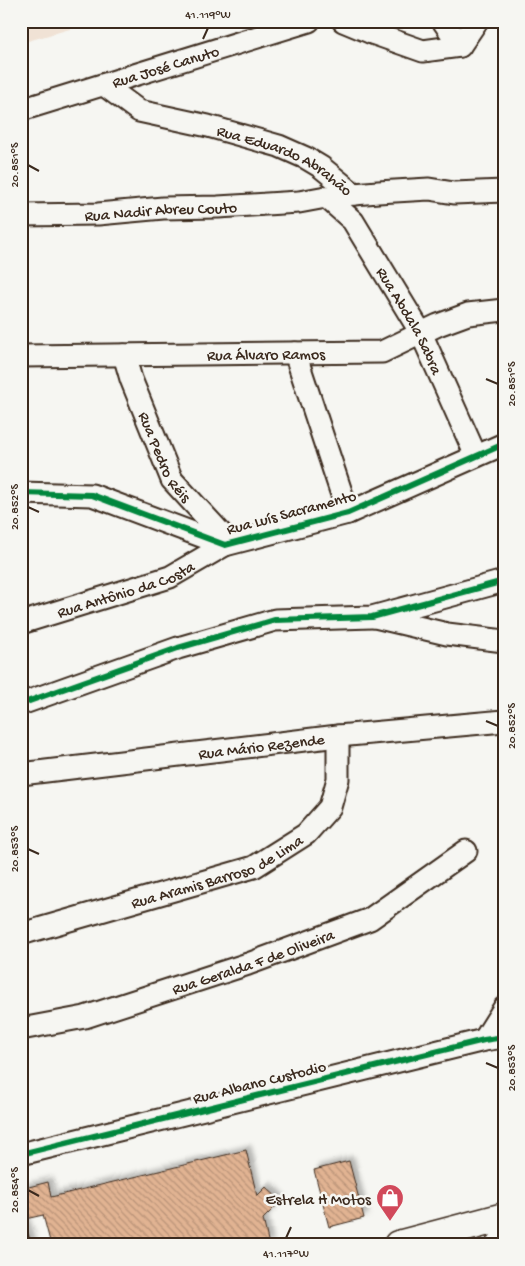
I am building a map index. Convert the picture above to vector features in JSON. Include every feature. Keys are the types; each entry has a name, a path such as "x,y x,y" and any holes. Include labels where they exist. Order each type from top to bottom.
{"main road":[{"path":"398,1245 504,1217"}],"street":[{"name":"Rua José Canuto","path":"21,110 309,21"},
{"path":"343,21 367,27 423,51 460,46 477,21"},
{"path":"443,21 460,46"},
{"name":"Rua Eduardo Abrahão","path":"104,84 139,111 208,126 279,146 321,167 354,194 429,189 454,193 504,191"},
{"path":"326,197 354,194"},
{"name":"Rua Nadir Abreu Couto","path":"21,215 98,214 163,208 218,207 299,202 326,197"},
{"name":"Rua Abdala Sabra","path":"326,197 353,220 421,333 476,456"},
{"name":"Rua Álvaro Ramos","path":"21,356 382,352 438,325 468,314 504,310"},
{"path":"295,353 348,513"},
{"name":"Rua Pedro Réis","path":"124,355 131,380 172,480 227,544"},
{"name":"Rua Luís Sacramento","path":"21,493 92,495 227,544 348,513 504,444"},
{"name":"Rua Antônio da Costa","path":"21,623 170,577 227,544"},
{"path":"21,704 178,648 275,620 372,617 504,581"},
{"path":"372,617 447,634 504,641"},
{"name":"Rua Mário Rezende","path":"21,774 338,736 504,721"},
{"name":"Rua Aramis Barroso de Lima","path":"21,934 254,867 306,834 330,807 338,779 338,736"},
{"name":"Rua Geralda F de Oliveira","path":"21,1029 85,1017 248,964 370,919 466,851"},
{"path":"494,1039 504,1008"},
{"name":"Rua Albano Custodio","path":"21,1154 494,1039"}],"shaded area":[{"path":"21,21 98,21 21,43"}],"building":[{"path":"246,1150 257,1196 266,1187 281,1201 263,1219 269,1245 51,1245 43,1215 21,1220 21,1189 48,1182 51,1197"},
{"path":"349,1161 364,1218 329,1227 314,1170"},
{"path":"24,1222 32,1245 21,1245 21,1223"}],"cycle path":[{"path":"21,493 92,495 225,545 348,513 504,444"},
{"path":"21,704 178,648 275,620 372,617 504,581"},
{"path":"21,1154 484,1040 504,1037"}],"place":[{"name":"Estrela H Motos","path":"390,1222"}]}
